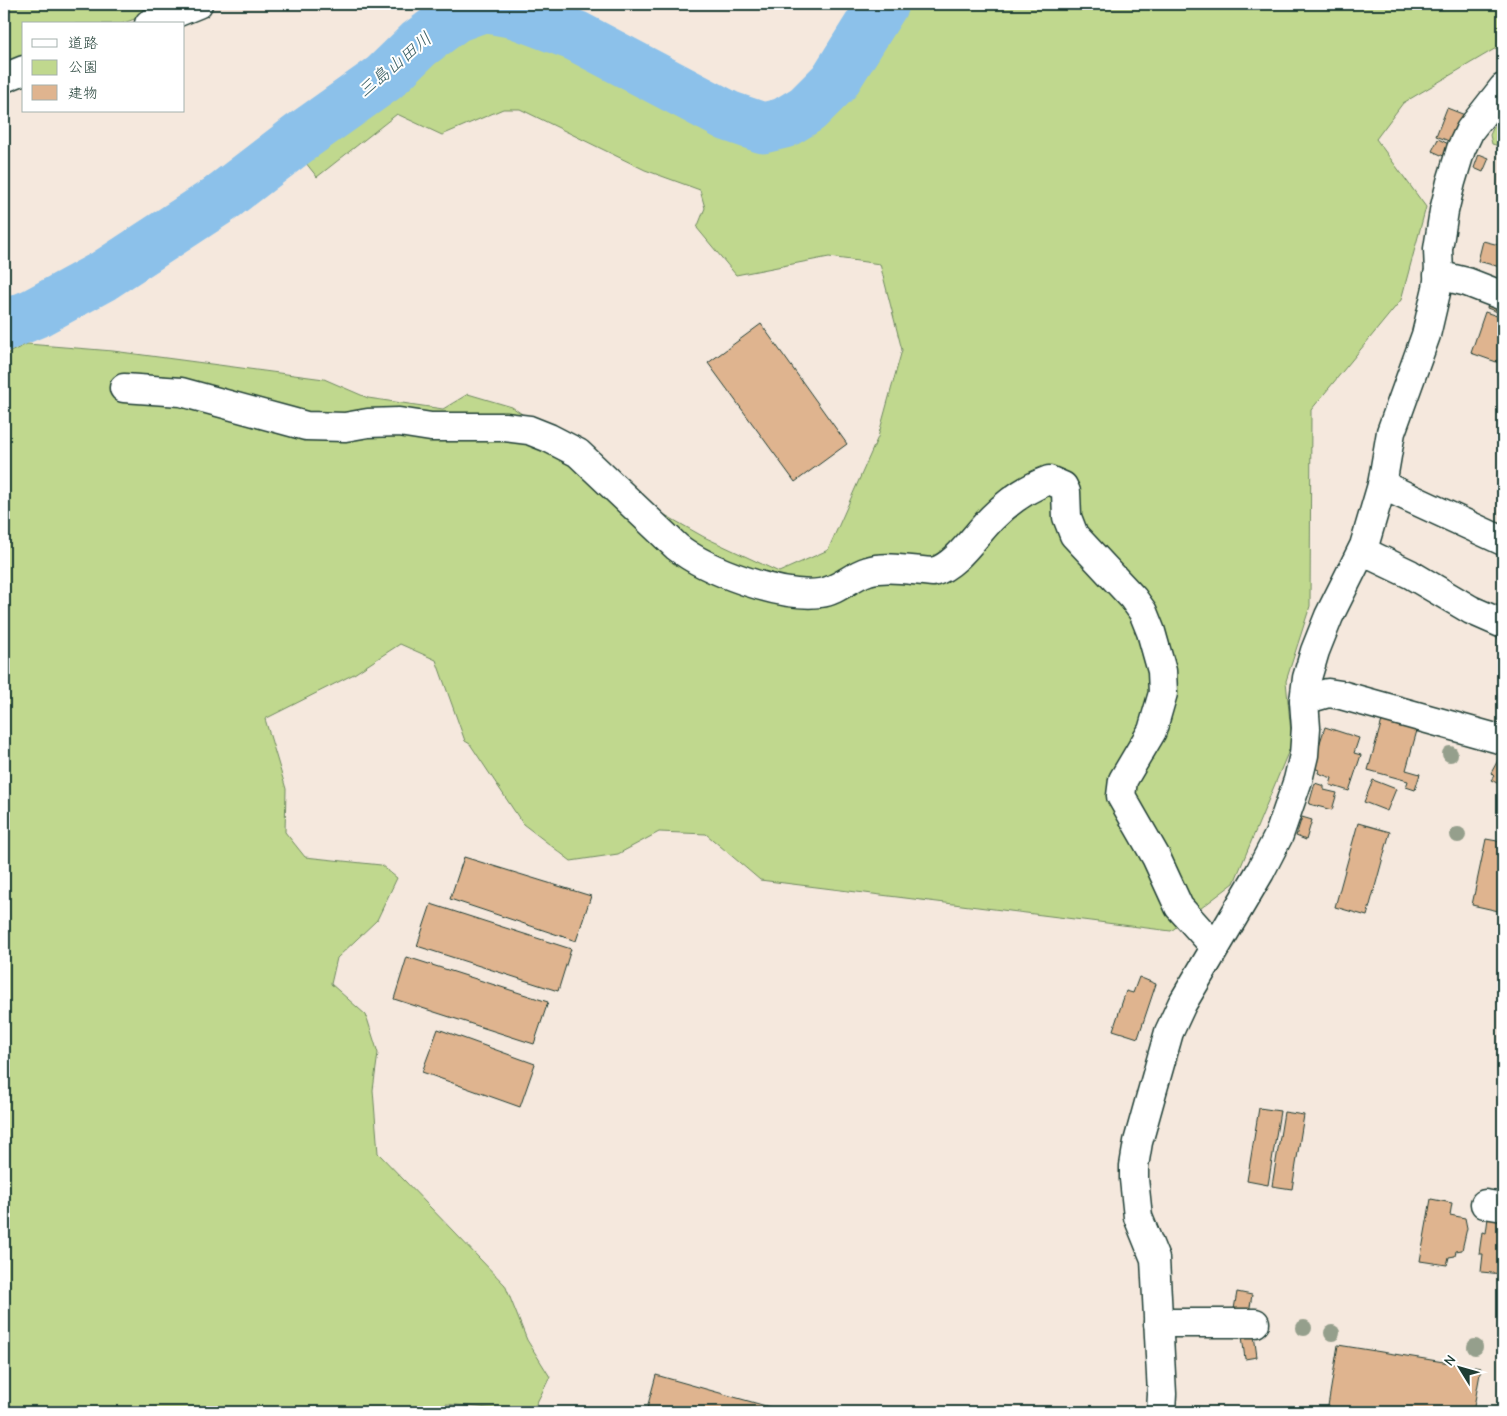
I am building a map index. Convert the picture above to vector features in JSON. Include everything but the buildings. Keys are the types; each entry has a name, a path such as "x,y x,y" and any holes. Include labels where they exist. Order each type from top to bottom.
{"street":[{"path":"154,22 198,4"},
{"path":"4,78 22,71"},
{"path":"1161,1412 1162,1394 1155,1259 1138,1217 1134,1179 1134,1166 1150,1099 1170,1032 1182,1004 1260,872 1279,835 1298,780 1304,755 1304,700 1307,678 1325,625 1362,551 1377,508 1391,432 1426,335 1438,275 1438,249 1444,211 1461,149 1470,130 1503,88"},
{"path":"1438,275 1467,282 1503,296"},
{"path":"124,388 181,392 306,426 345,427 399,422 431,428 497,427 528,430 549,438 578,453 690,558 718,572 796,594 821,594 870,570 939,571 950,563 991,518 1020,494 1049,480 1056,482 1066,492 1067,517 1074,535 1133,598 1143,612 1151,632 1162,671 1163,693 1152,731 1123,780 1121,796 1156,857 1179,907 1215,947"},
{"path":"1382,485 1503,540"},
{"path":"1362,551 1410,574 1471,610 1503,624"},
{"path":"1304,700 1328,693 1341,695 1503,740"},
{"path":"1158,1323 1255,1323"}],"green space":[{"path":"4,4 175,4 126,22 22,22 22,62 4,69"},
{"path":"857,4 1503,4 1503,44 1403,103 1376,139 1426,207 1401,300 1311,410 1310,606 1286,681 1292,743 1234,883 1171,931 760,880 706,834 659,832 618,854 571,861 523,824 470,744 465,741 436,660 400,644 354,674 265,719 286,789 285,832 305,857 381,865 397,878 377,920 337,958 331,984 366,1015 378,1053 373,1090 378,1153 505,1285 527,1340 550,1377 532,1412 446,1404 443,1412 4,1412 4,355 27,344 113,351 324,379 368,398 443,409 468,394 512,407 665,515 704,537 779,572 828,550 878,437 902,350 880,264 829,257 736,275 697,228 705,208 700,190 645,170 520,109 503,109 442,135 397,114 317,177 298,153 360,111 444,35 494,13 594,62 689,113 756,142 792,139 842,97 844,30"},
{"path":"1503,109 1503,147 1492,144 1490,135"}],"waterway":[{"name":"三島山田川","path":"4,326 35,313 103,276 219,200 301,137 384,78 419,44 455,17 482,7 515,13 576,36 728,116 763,128 784,123 807,109 834,82 883,4"}]}
